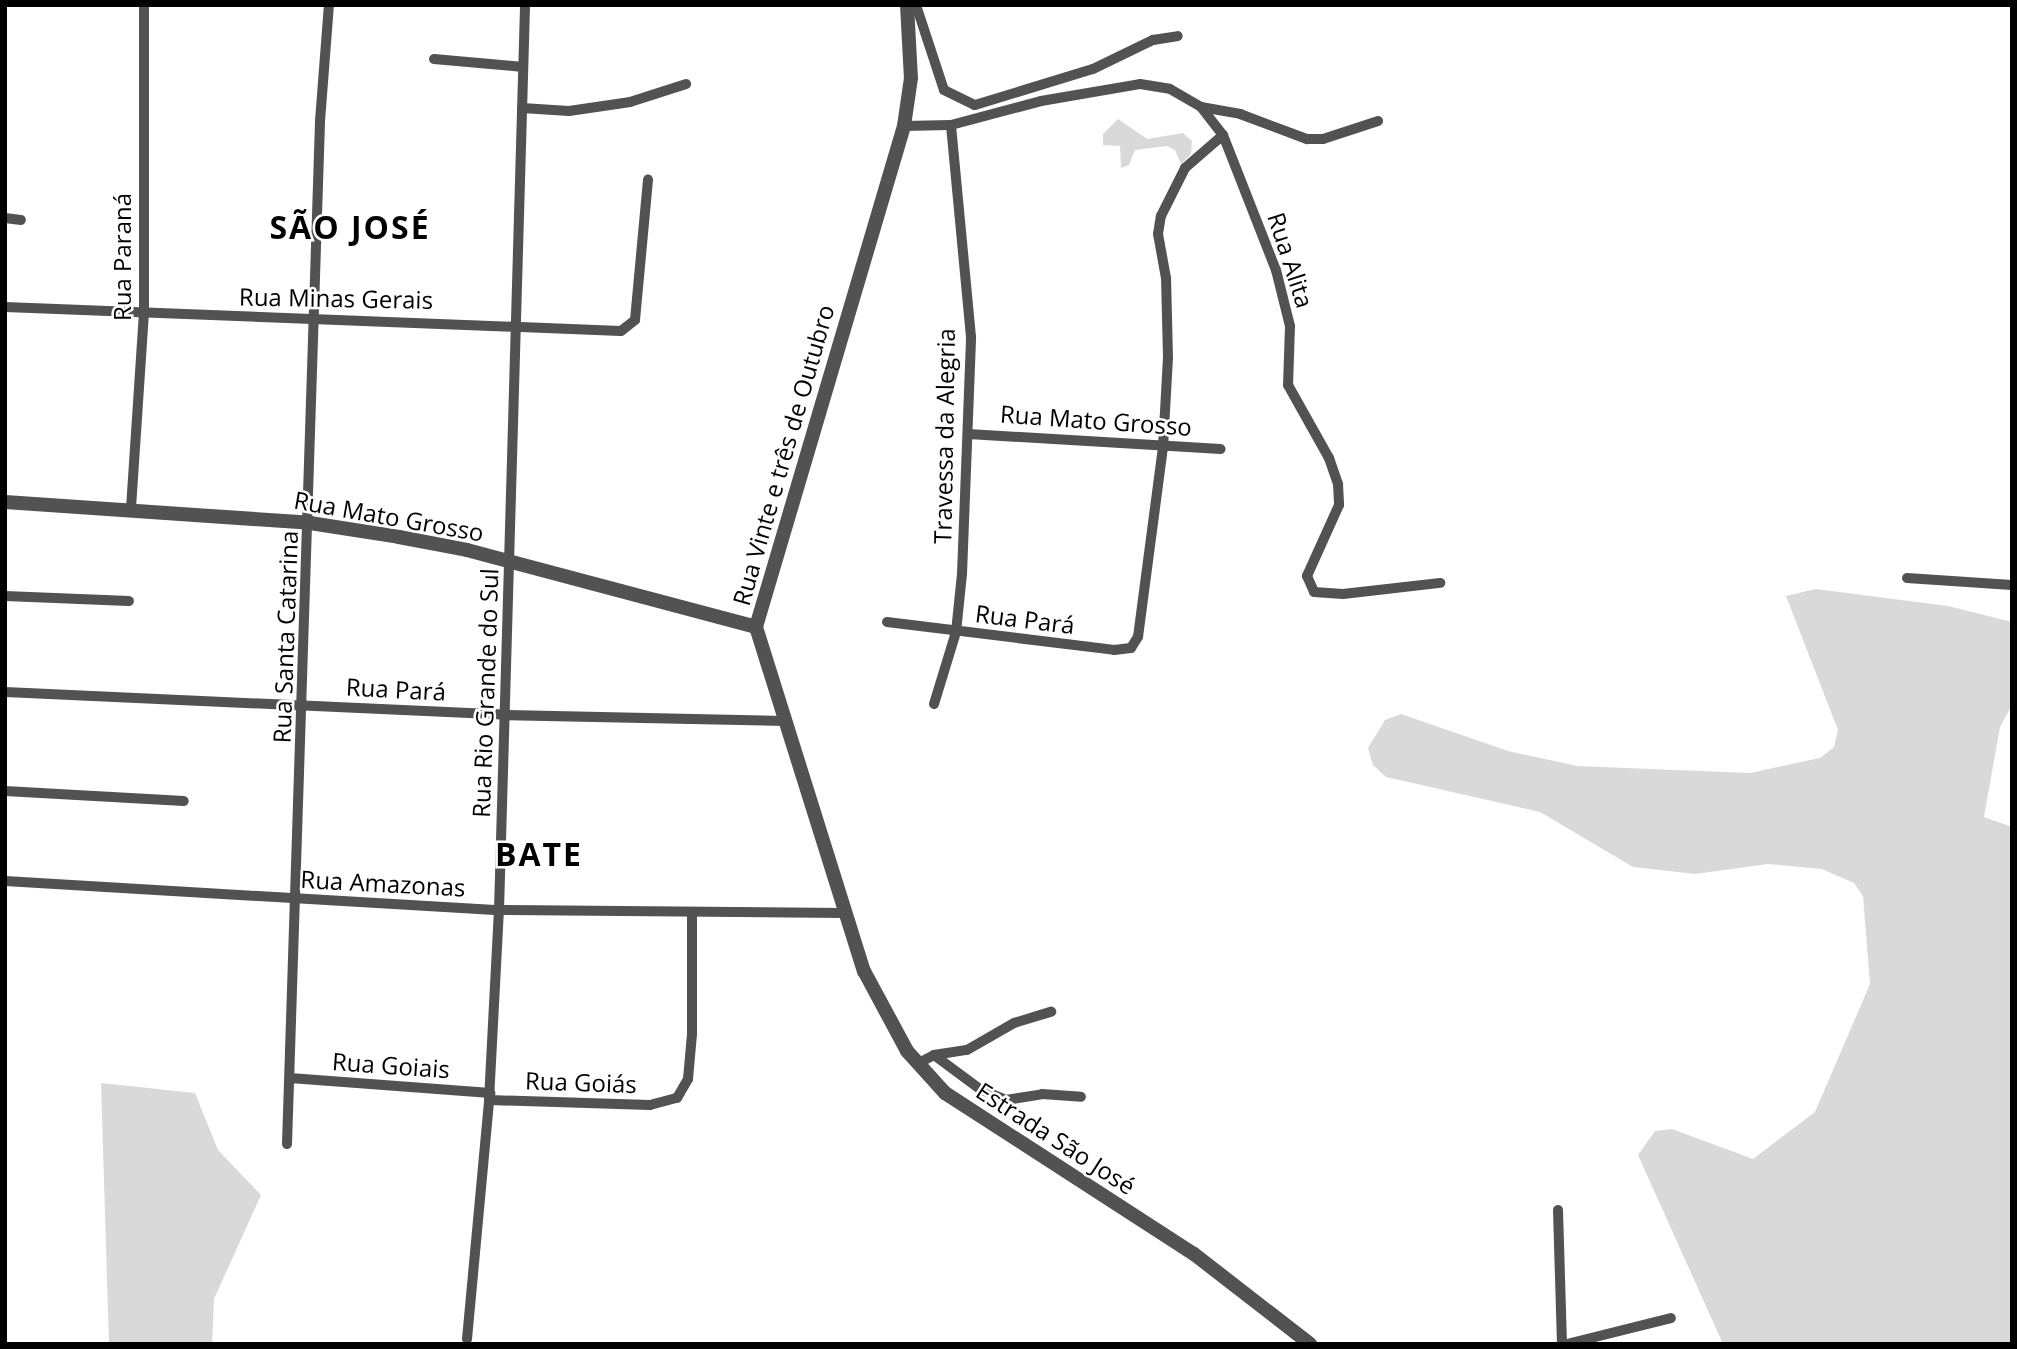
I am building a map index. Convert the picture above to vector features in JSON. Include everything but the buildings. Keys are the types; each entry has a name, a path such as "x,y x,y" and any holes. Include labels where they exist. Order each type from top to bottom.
{"street":[{"name":"Rua Paraná","path":"131,508 144,314 144,5"},
{"name":"Rua Santa Catarina","path":"287,1144 310,523 314,316 329,5"},
{"name":"Rua Rio Grande do Sul","path":"467,1339 489,1096 499,909 502,715 511,562 525,5"},
{"name":"Rua Vinte e três de Outubro","path":"844,913 756,627 904,126 911,78 907,5"},
{"path":"916,5 944,90 975,105 1093,68 1153,40 1178,36"},
{"path":"434,59 523,67"},
{"path":"522,108 569,111 630,102 686,84"},
{"name":"Rua Alita","path":"904,126 951,125 1041,101 1140,85 1170,89 1201,107 1223,135 1285,298 1290,326 1288,385 1329,458 1338,484 1339,505 1307,576 1314,592 1343,594 1440,583"},
{"path":"1201,107 1240,114 1307,139 1323,139 1378,121"},
{"name":"Travessa da Alegria","path":"934,704 956,632 971,337 951,125"},
{"path":"1163,447 1168,358 1166,278 1158,234 1161,215 1185,168 1223,135"},
{"name":"Rua Minas Gerais","path":"5,307 144,314 314,316 621,331 635,320 648,180"},
{"path":"5,218 21,220"},
{"name":"Rua Mato Grosso","path":"968,434 1221,449"},
{"name":"Rua Pará","path":"887,622 1126,651 1139,637 1142,624 1163,447"},
{"name":"Rua Mato Grosso","path":"5,502 131,508 310,523 434,543 756,627"},
{"path":"1907,578 2012,585"},
{"path":"5,596 129,601"},
{"name":"Rua Pará","path":"5,692 502,715 786,720"},
{"path":"5,791 184,801"},
{"name":"Rua Amazonas","path":"5,881 296,900 499,909 692,914 844,913"},
{"name":"Estrada São José","path":"844,913 877,998 917,1064 945,1093 1213,1267 1310,1344"},
{"name":"Rua Goiás","path":"489,1096 671,1103 685,1086 688,1072 692,914"},
{"path":"917,1064 934,1055 967,1050 1014,1023 1051,1012"},
{"path":"934,1055 979,1089 1006,1100 1042,1094 1081,1097"},
{"name":"Rua Goiais","path":"290,1078 489,1096"},
{"path":"1558,1210 1565,1344 1671,1318"}],"shaded area":[{"path":"1118,119 1147,139 1183,133 1192,141 1191,154 1181,164 1175,150 1167,146 1135,150 1129,165 1121,168 1120,146 1103,145 1103,134"},
{"path":"1816,589 1948,606 2012,622 2012,705 2000,727 1984,817 2012,827 2012,1344 1723,1344 1638,1155 1655,1131 1672,1129 1753,1159 1815,1112 1870,984 1863,896 1854,883 1822,869 1768,864 1695,874 1633,867 1540,812 1386,777 1373,765 1368,748 1385,720 1401,714 1508,751 1577,766 1750,773 1820,758 1834,747 1838,730 1786,596"},
{"path":"101,1083 195,1093 218,1150 261,1195 214,1299 212,1344 109,1344"}],"district":[{"name":"SÃO JOSÉ","path":"350,227"},
{"name":"BATE","path":"539,854"}]}
